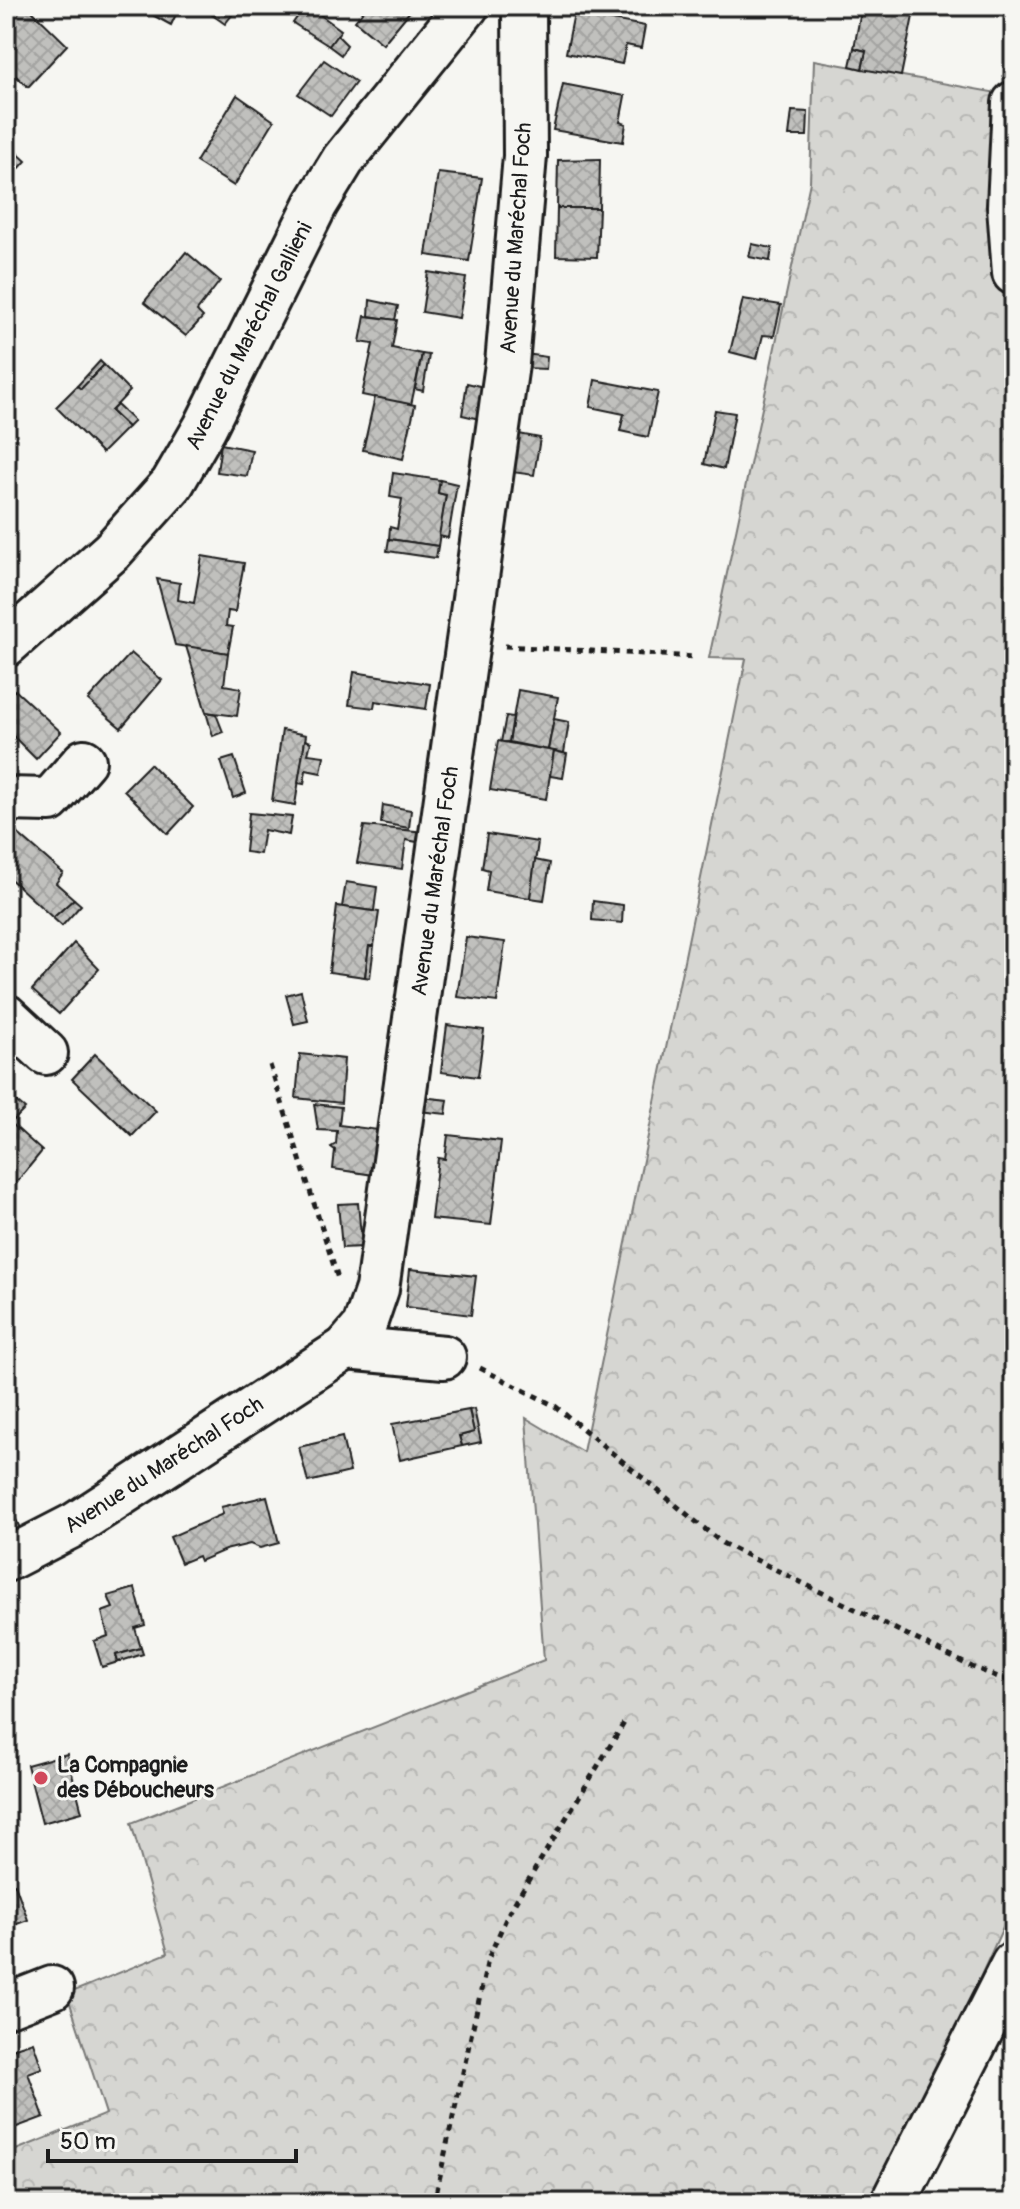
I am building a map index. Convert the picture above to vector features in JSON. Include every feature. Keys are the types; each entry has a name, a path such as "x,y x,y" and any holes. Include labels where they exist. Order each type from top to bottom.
{"main road":[{"path":"893,2203 1014,1964"}],"street":[{"name":"Avenue du Maréchal Gallieni","path":"6,645 112,551 172,484 205,427 323,193 343,160 467,6"},
{"name":"Avenue du Maréchal Foch","path":"6,1560 74,1525 353,1340 364,1327 377,1289 508,349 525,156 524,6"},
{"path":"1014,103 1009,206 1014,273"},
{"path":"6,799 50,800 84,761"},
{"path":"6,1016 46,1053"},
{"path":"353,1340 444,1357"},
{"path":"6,2006 52,1988"}],"path":[{"path":"469,644 696,657"},
{"path":"270,1065 353,1340"},
{"path":"444,1357 474,1365 555,1406 722,1543 972,1667 1014,1683"},
{"path":"434,2203 488,1959 509,1912 624,1723"}],"green space":[{"path":"814,60 1014,96 1014,1903 914,2123 871,2203 6,2203 6,2154 106,2114 67,1994 168,1953 131,1823 544,1660 526,1418 583,1452 746,659 709,658 810,182"}],"building":[{"path":"6,6 27,6 67,45 28,87 6,67"},
{"path":"136,6 176,6 179,8 171,25"},
{"path":"217,6 239,6 225,24 211,14"},
{"path":"305,6 312,6 341,30 329,46 293,23"},
{"path":"367,6 407,6 411,10 383,44 355,21"},
{"path":"575,6 600,6 598,17 574,13"},
{"path":"862,6 915,6 901,76 862,69 866,51 854,48"},
{"path":"574,13 645,26 641,48 626,45 622,64 566,53"},
{"path":"337,35 347,45 341,55 329,46"},
{"path":"854,48 866,51 862,69 850,66"},
{"path":"324,60 356,82 331,116 298,94"},
{"path":"563,84 625,96 620,122 626,124 623,142 553,130"},
{"path":"237,95 274,121 234,186 196,162"},
{"path":"792,111 808,112 807,136 789,136"},
{"path":"15,151 26,161 8,181 6,159"},
{"path":"600,159 599,208 557,208 558,160"},
{"path":"438,173 482,178 469,261 426,255"},
{"path":"557,208 599,208 597,257 556,256"},
{"path":"752,244 772,248 770,261 749,257"},
{"path":"186,252 220,281 197,311 203,317 186,336 144,302"},
{"path":"428,272 466,278 459,318 422,312"},
{"path":"743,299 781,305 774,336 763,335 757,359 730,352"},
{"path":"370,300 398,306 395,320 369,316"},
{"path":"365,316 397,320 392,348 422,354 411,405 362,395 373,344 360,342"},
{"path":"422,354 429,355 423,391 415,389"},
{"path":"526,354 547,357 546,369 524,368"},
{"path":"100,361 104,365 81,389 77,386"},
{"path":"104,365 130,391 111,411 128,427 102,453 56,407 77,386 81,389"},
{"path":"595,380 658,392 648,437 620,431 624,414 590,407"},
{"path":"467,383 488,388 484,420 462,415"},
{"path":"375,397 415,405 403,459 363,450"},
{"path":"117,405 134,421 128,427 111,411"},
{"path":"715,410 735,413 724,469 704,464"},
{"path":"519,434 540,438 534,475 512,472"},
{"path":"221,444 252,450 247,476 217,472"},
{"path":"393,473 440,480 438,493 446,495 438,546 389,539 390,527 397,529 402,499 390,497"},
{"path":"440,480 457,484 448,538 439,536 446,495 438,493"},
{"path":"389,539 438,546 436,558 387,551"},
{"path":"202,556 244,563 235,612 228,611 226,626 233,627 228,653 175,645 157,579 180,583 178,600 194,603"},
{"path":"186,646 228,653 224,685 241,688 237,716 206,712"},
{"path":"131,653 162,680 121,728 88,700"},
{"path":"354,672 430,684 426,709 375,701 374,708 349,705"},
{"path":"15,690 61,732 36,759 12,735 6,741 6,699"},
{"path":"518,690 558,697 548,750 509,742"},
{"path":"206,712 216,714 223,732 213,736"},
{"path":"506,716 513,717 509,742 501,742"},
{"path":"554,719 569,722 564,753 548,750"},
{"path":"282,730 306,735 295,805 272,801"},
{"path":"305,740 311,742 308,754 324,756 321,773 306,770 304,784 298,783"},
{"path":"498,741 554,751 546,799 490,790"},
{"path":"554,751 567,754 563,778 550,776"},
{"path":"234,757 246,793 233,798 221,761"},
{"path":"150,764 193,807 168,834 124,790"},
{"path":"383,805 411,810 409,828 381,823"},
{"path":"249,813 292,817 289,835 264,830 260,854 245,852"},
{"path":"364,826 425,832 423,843 406,840 402,869 357,863"},
{"path":"15,831 63,873 56,883 74,899 53,918 6,875 6,841"},
{"path":"487,834 538,842 530,898 486,891 489,870 482,868"},
{"path":"535,860 550,863 544,900 530,898"},
{"path":"346,882 377,887 374,911 342,907"},
{"path":"74,899 81,905 62,926 53,918"},
{"path":"593,901 623,905 622,923 592,920"},
{"path":"337,906 379,912 374,946 369,946 365,977 329,972"},
{"path":"466,937 505,942 497,1002 457,997"},
{"path":"74,943 99,969 59,1014 32,990"},
{"path":"369,946 374,946 370,978 365,977"},
{"path":"301,991 308,1021 294,1024 286,995"},
{"path":"447,1025 484,1030 478,1077 441,1072"},
{"path":"95,1054 156,1111 132,1136 72,1079"},
{"path":"300,1054 344,1059 341,1103 296,1098"},
{"path":"6,1093 25,1109 11,1123 42,1151 16,1183 6,1174"},
{"path":"421,1097 448,1100 446,1114 419,1111"},
{"path":"314,1104 341,1107 339,1125 379,1130 374,1175 333,1169 335,1150 331,1147 336,1144 337,1131 318,1130"},
{"path":"448,1135 501,1141 491,1225 431,1219 438,1158 445,1159"},
{"path":"358,1203 362,1247 342,1248 338,1204"},
{"path":"410,1269 476,1276 471,1315 406,1307"},
{"path":"474,1409 481,1442 462,1446 459,1436 474,1432 469,1410"},
{"path":"469,1410 474,1432 459,1436 462,1446 400,1460 392,1424"},
{"path":"342,1437 350,1472 308,1482 299,1447"},
{"path":"267,1496 279,1543 260,1548 250,1544 200,1561 198,1556 181,1563 170,1537 223,1514 221,1507"},
{"path":"6,1497 22,1533 6,1539"},
{"path":"135,1588 145,1625 135,1628 141,1648 116,1655 118,1662 102,1667 94,1641 108,1636 102,1612 113,1608 108,1596"},
{"path":"141,1648 143,1654 118,1662 116,1655"},
{"path":"67,1754 82,1812 42,1823 27,1765"},
{"path":"15,1884 28,1920 6,1928 6,1887"},
{"path":"33,2042 42,2068 28,2073 44,2117 6,2131 6,2051"}],"place":[{"name":"La Compagnie des Déboucheurs","path":"41,1778"}]}
